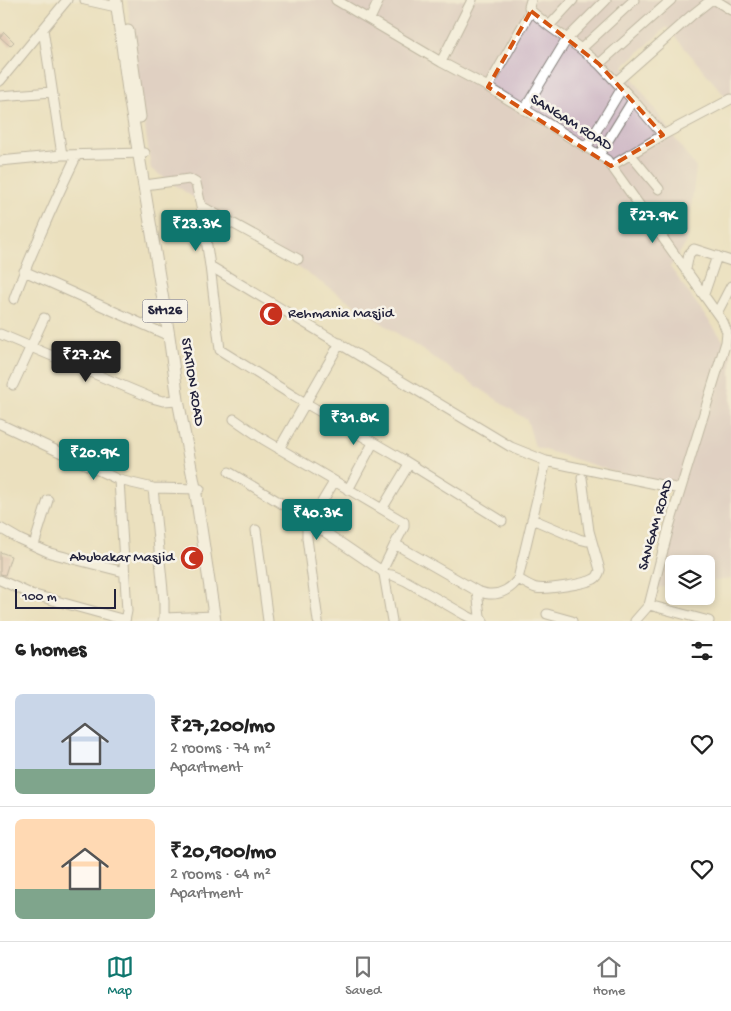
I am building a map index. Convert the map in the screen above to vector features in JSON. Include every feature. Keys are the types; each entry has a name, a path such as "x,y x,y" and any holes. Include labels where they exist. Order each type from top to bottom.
{"main road":[{"name":"STATION ROAD","path":"118,2 178,400 197,488"},
{"name":"STATION ROAD","path":"147,185 168,286 217,620"}],"street":[{"path":"0,81 67,0"},
{"path":"86,0 118,2"},
{"name":"SANGAM ROAD","path":"336,0 441,62 488,87 607,160 729,328 728,346 680,489 649,605 635,621"},
{"path":"370,19 379,0"},
{"path":"441,62 472,0"},
{"path":"531,0 529,7 531,11 548,26 600,64 663,135"},
{"path":"548,26 573,0"},
{"path":"524,110 567,39 606,0"},
{"path":"581,49 634,0"},
{"path":"600,64 671,0"},
{"path":"586,148 619,85 692,15 712,0"},
{"path":"715,0 731,10"},
{"path":"488,87 531,11"},
{"path":"43,29 62,155"},
{"path":"0,96 52,92"},
{"path":"612,166 663,135 731,99"},
{"path":"599,155 633,100"},
{"path":"0,161 62,155 142,154"},
{"path":"630,154 659,189"},
{"path":"14,299 24,271 63,182 77,155"},
{"path":"147,185 189,180 196,183 210,266 220,350 304,403 502,521"},
{"path":"201,206 298,259"},
{"path":"686,269 689,254 694,249 731,261"},
{"path":"704,294 717,256"},
{"path":"210,266 511,447 546,461 680,489"},
{"path":"24,271 169,336"},
{"path":"717,313 731,286"},
{"path":"13,385 44,318"},
{"path":"0,334 152,398 163,401 178,400"},
{"path":"279,448 340,343"},
{"path":"234,419 334,482 404,522 404,527 383,572 392,621"},
{"path":"0,424 119,480 153,488 197,488"},
{"path":"348,490 373,443"},
{"path":"395,544 477,591 490,594 504,592 513,586 518,579 546,461"},
{"path":"382,510 409,464"},
{"path":"229,472 294,511 383,572 406,581 465,615 482,620 477,591"},
{"path":"518,579 536,588 544,589 593,580 599,574 600,570 589,531 582,478"},
{"path":"0,580 32,594 125,620 127,611 119,480"},
{"path":"318,621 307,530 334,482"},
{"path":"153,488 164,620 217,620"},
{"path":"34,545 48,500"},
{"path":"532,519 579,539 592,540"},
{"path":"0,528 50,553 124,572"},
{"path":"256,530 268,621"},
{"path":"649,605 709,621"},
{"path":"547,614 572,621"}],"highlighted area":[{"path":"531,11 599,64 663,135 611,166 488,87"}],"shaded area":[{"path":"127,0 731,0 731,102 667,27 624,66 696,168 687,242 670,267 731,351 731,579 715,581 715,555 665,555 665,587 652,588 678,491 535,447 527,420 151,169"}],"building":[{"path":"4,32 14,42 10,46 0,37"},
{"path":"0,552 11,556 5,575 0,574"}],"place":[{"name":"Rehmania Masjid","path":"271,314"},
{"name":"Abubakar Masjid","path":"192,558"}]}
